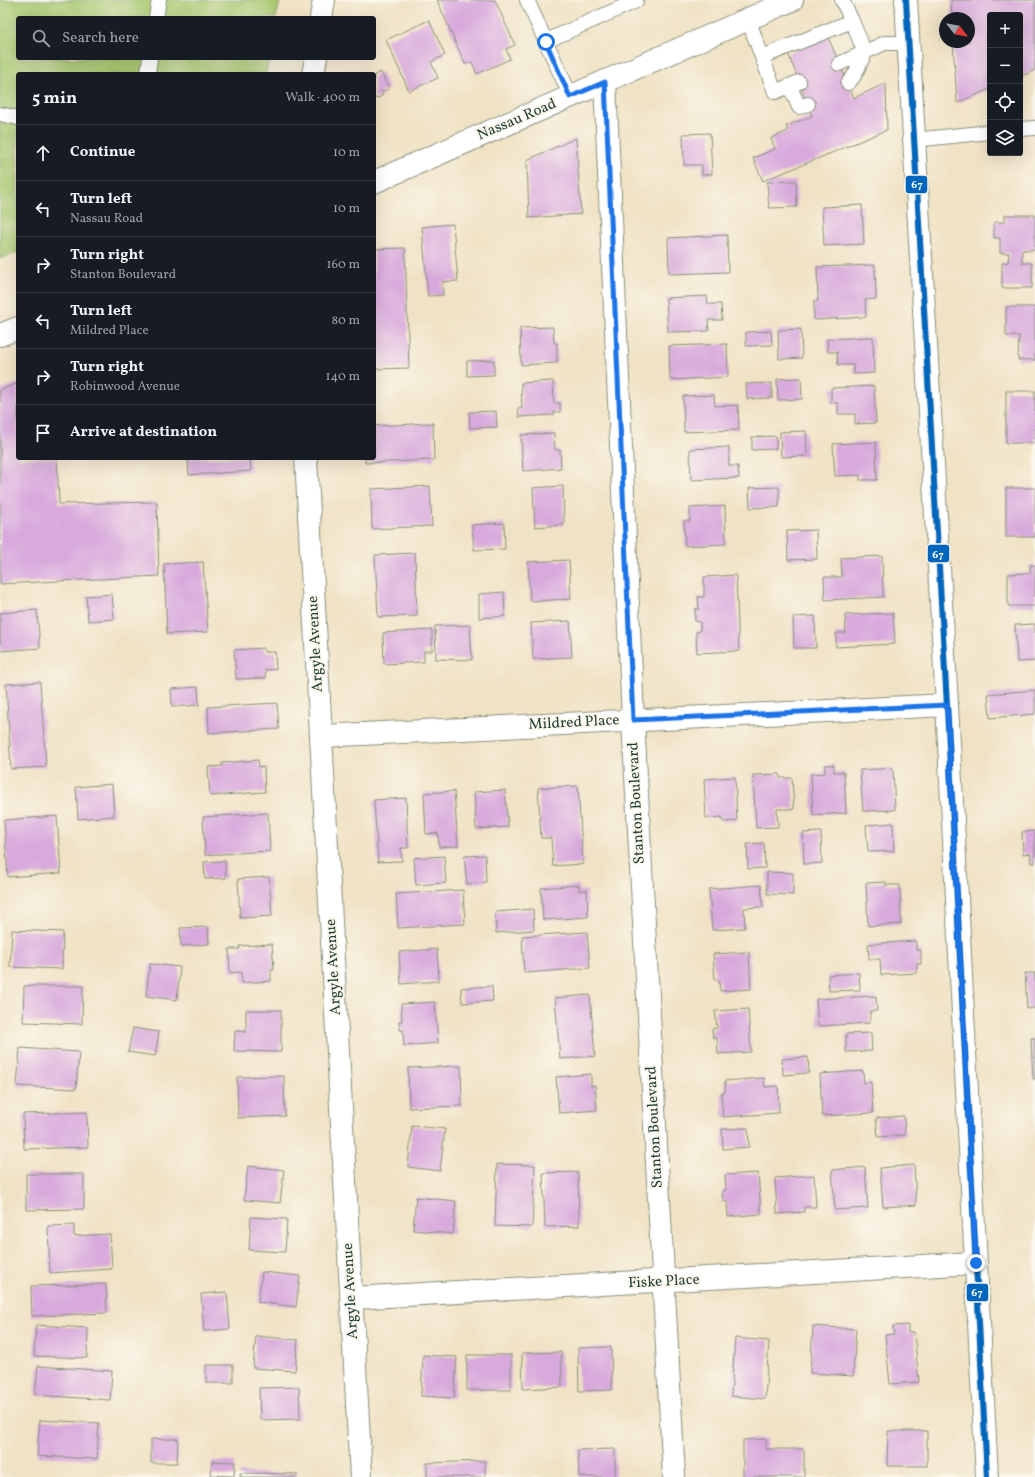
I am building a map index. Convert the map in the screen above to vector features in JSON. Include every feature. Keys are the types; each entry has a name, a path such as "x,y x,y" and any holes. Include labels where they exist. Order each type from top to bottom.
{"street":[{"path":"321,16 324,0"},
{"name":"Nassau Road","path":"376,181 792,0"},
{"path":"906,0 947,705 987,1477"},
{"path":"313,72 316,60"},
{"name":"Stanton Boulevard","path":"605,82 633,720 674,1477"},
{"path":"0,335 16,329"},
{"name":"Argyle Avenue","path":"306,460 361,1477"},
{"name":"Mildred Place","path":"321,736 947,705"},
{"name":"Fiske Place","path":"352,1298 664,1282 976,1263"}],"lane":[{"path":"156,16 159,0"},
{"path":"527,0 570,97"},
{"path":"842,0 865,53 854,76 848,83"},
{"path":"546,42 636,1"},
{"path":"748,19 775,92 795,85 800,107 808,104"},
{"path":"762,57 852,21"},
{"path":"840,64 885,43 909,43"},
{"path":"148,72 150,60"},
{"path":"0,114 16,118"},
{"path":"1023,129 1035,128"},
{"path":"914,140 987,132"}],"green space":[{"path":"0,0 280,0 276,16 16,16 16,60 269,60 266,72 16,72 16,253 0,259"}],"building":[{"path":"437,0 495,0 515,45 506,49 510,59 477,74 472,62 465,64"},
{"path":"951,0 1035,0 1035,70 1023,76 1023,12 987,12 987,90 957,103 953,48 975,48 975,12 952,12"},
{"path":"429,20 445,55 431,62 438,78 409,91 386,40"},
{"path":"828,37 854,98 886,83 887,130 763,181 753,158 775,149 771,138 788,131 786,126 812,116 788,53"},
{"path":"381,72 389,89 381,92 383,95 376,99 376,74"},
{"path":"710,133 712,174 702,175 702,165 684,165 683,134"},
{"path":"576,138 581,214 529,218 527,160"},
{"path":"796,181 797,207 769,208 767,182"},
{"path":"862,205 864,244 824,246 822,207"},
{"path":"1005,215 1035,215 1035,250 1022,250 1022,263 1032,263 1032,288 1002,288 1002,263 1008,262 1009,253 1000,253 1000,238 994,238 994,222 1005,222"},
{"path":"453,224 458,281 442,282 443,295 428,296 422,227"},
{"path":"727,235 728,272 669,274 668,238"},
{"path":"405,248 409,368 376,369 376,249"},
{"path":"875,265 876,299 865,300 866,317 814,320 814,301 818,301 817,267"},
{"path":"707,296 708,304 721,304 722,320 708,320 709,331 668,332 666,298"},
{"path":"1006,307 1035,307 1035,360 1018,360 1019,336 1006,336"},
{"path":"553,327 554,343 557,343 557,363 521,365 520,328"},
{"path":"801,329 802,358 779,359 778,330"},
{"path":"771,331 772,345 746,346 746,332"},
{"path":"873,337 874,373 854,374 853,365 838,365 837,352 828,352 827,339"},
{"path":"727,344 728,377 670,380 669,346"},
{"path":"494,360 494,375 467,376 467,361"},
{"path":"801,378 802,399 778,400 777,379"},
{"path":"553,381 554,403 560,403 560,412 554,412 554,415 519,417 518,408 522,408 521,383"},
{"path":"772,383 772,398 747,399 746,384"},
{"path":"16,384 16,460 57,460 59,504 157,502 159,576 0,584 0,390"},
{"path":"874,386 876,423 855,424 855,414 838,414 838,403 831,403 831,388"},
{"path":"1006,391 1035,391 1035,443 1006,443"},
{"path":"714,395 715,406 738,405 739,430 684,432 683,396"},
{"path":"496,411 497,427 470,428 469,412"},
{"path":"433,423 434,460 365,463 365,460 376,460 376,426"},
{"path":"806,431 807,456 781,457 780,432"},
{"path":"554,433 555,450 560,450 561,468 523,471 521,435"},
{"path":"776,436 776,449 752,450 752,437"},
{"path":"876,442 877,480 860,480 860,475 835,476 833,444"},
{"path":"729,447 729,466 738,466 739,478 691,480 690,449"},
{"path":"188,460 250,460 251,471 189,475"},
{"path":"430,486 432,526 372,529 371,489"},
{"path":"563,486 564,525 535,527 533,488"},
{"path":"779,487 779,507 750,508 749,488"},
{"path":"1006,488 1035,488 1035,537 1006,537"},
{"path":"725,506 726,544 685,546 684,521 690,521 690,508"},
{"path":"504,523 505,549 474,550 472,525"},
{"path":"816,530 817,559 788,560 787,531"},
{"path":"415,553 417,616 378,617 375,555"},
{"path":"882,556 883,597 825,600 824,577 842,577 841,558"},
{"path":"569,560 571,599 530,601 528,562"},
{"path":"203,562 208,632 167,634 164,564"},
{"path":"1030,565 1035,565 1035,606 1008,606 1008,574 1030,573"},
{"path":"736,575 739,651 697,653 696,632 700,631 700,622 695,621 695,609 699,609 698,597 704,597 704,577"},
{"path":"504,592 505,616 479,618 479,594"},
{"path":"112,594 114,619 88,621 86,596"},
{"path":"37,610 40,648 0,651 0,613"},
{"path":"893,613 895,644 836,647 836,633 846,633 845,615"},
{"path":"815,616 816,648 794,648 793,617"},
{"path":"570,621 572,657 533,659 531,623"},
{"path":"1035,624 1035,661 1017,662 1015,625"},
{"path":"470,625 472,660 436,659 435,626"},
{"path":"432,630 432,651 424,651 424,662 384,664 383,633"},
{"path":"264,648 264,652 275,652 276,669 265,670 266,678 236,679 234,650"},
{"path":"40,682 46,767 11,769 6,684"},
{"path":"198,687 199,705 172,707 171,689"},
{"path":"1035,690 1035,714 990,718 988,694"},
{"path":"277,703 279,729 209,733 208,707"},
{"path":"258,760 259,767 264,767 265,792 210,796 208,767 222,766 222,763"},
{"path":"825,765 834,765 834,772 844,772 846,813 813,815 811,774 825,773"},
{"path":"893,768 895,810 863,811 860,770"},
{"path":"780,774 780,778 792,778 794,809 777,809 778,827 756,828 753,775"},
{"path":"735,777 737,821 723,822 722,817 706,818 704,779"},
{"path":"112,784 114,816 78,819 76,787"},
{"path":"578,786 583,864 553,866 551,838 541,838 538,788"},
{"path":"505,790 508,827 476,829 474,792"},
{"path":"454,791 458,846 439,847 438,833 426,834 424,793"},
{"path":"406,798 408,848 401,848 402,861 378,862 374,800"},
{"path":"268,813 270,851 205,855 203,817"},
{"path":"57,816 61,873 8,877 4,820"},
{"path":"893,823 894,851 868,852 866,825"},
{"path":"1035,831 1035,863 1031,863 1030,853 1023,854 1022,832"},
{"path":"821,832 822,863 804,864 803,833"},
{"path":"764,843 765,868 748,869 747,844"},
{"path":"485,855 486,882 467,884 464,856"},
{"path":"444,856 446,883 416,885 414,858"},
{"path":"225,861 226,878 205,879 204,862"},
{"path":"767,872 793,873 793,895 767,894"},
{"path":"269,877 272,916 240,918 238,879"},
{"path":"886,882 886,885 900,885 901,924 868,926 866,883"},
{"path":"579,885 579,891 587,890 588,917 543,920 541,888"},
{"path":"761,885 763,907 744,908 745,928 712,930 709,889"},
{"path":"463,890 465,924 398,928 396,894"},
{"path":"533,909 534,930 496,933 495,912"},
{"path":"208,927 209,944 181,946 180,928"},
{"path":"12,930 63,932 62,969 10,967"},
{"path":"587,932 590,968 524,973 522,936"},
{"path":"916,941 916,950 921,950 921,964 917,964 917,973 881,975 880,959 869,959 868,944"},
{"path":"272,944 274,970 271,970 271,981 242,983 241,972 230,973 229,949 240,949 239,946"},
{"path":"437,949 439,981 401,984 399,952"},
{"path":"749,952 751,989 720,991 719,980 715,980 713,954"},
{"path":"150,964 180,967 177,1000 146,996"},
{"path":"859,973 860,990 829,991 828,975"},
{"path":"1025,973 1035,973 1035,1008 1027,1009"},
{"path":"24,986 83,986 82,1024 23,1022"},
{"path":"492,986 493,1001 462,1003 461,988"},
{"path":"590,995 595,1056 560,1059 555,998"},
{"path":"876,996 877,1011 870,1011 870,1023 818,1026 816,999"},
{"path":"435,1002 438,1043 404,1046 403,1030 400,1030 399,1021 402,1021 401,1004"},
{"path":"748,1009 751,1052 718,1054 717,1038 713,1038 712,1029 717,1028 715,1011"},
{"path":"246,1010 281,1010 281,1052 234,1051 235,1031 246,1032"},
{"path":"133,1028 159,1032 155,1056 128,1052"},
{"path":"871,1033 872,1051 846,1052 846,1034"},
{"path":"1031,1038 1035,1038 1035,1079 1033,1079"},
{"path":"20,1048 79,1052 76,1089 17,1086"},
{"path":"808,1057 809,1073 783,1075 782,1059"},
{"path":"461,1066 462,1106 409,1108 408,1068"},
{"path":"863,1071 864,1083 871,1082 873,1113 822,1116 820,1074"},
{"path":"591,1074 591,1086 595,1085 597,1110 559,1113 556,1077"},
{"path":"284,1076 285,1116 238,1118 237,1077"},
{"path":"764,1078 765,1087 778,1086 779,1113 723,1117 721,1093 725,1093 725,1081"},
{"path":"87,1112 88,1147 24,1149 23,1114"},
{"path":"904,1116 905,1135 878,1137 876,1118"},
{"path":"412,1126 445,1129 440,1171 408,1167"},
{"path":"748,1128 749,1147 723,1149 722,1129"},
{"path":"497,1164 535,1165 532,1227 495,1226"},
{"path":"914,1165 916,1205 883,1207 880,1168"},
{"path":"248,1166 284,1170 280,1203 244,1200"},
{"path":"865,1167 868,1208 835,1210 832,1170"},
{"path":"578,1172 579,1226 545,1227 543,1173"},
{"path":"758,1173 761,1214 728,1217 727,1201 723,1202 722,1191 726,1190 725,1175"},
{"path":"26,1174 84,1174 84,1209 26,1210"},
{"path":"814,1175 816,1207 804,1207 804,1212 777,1214 775,1178"},
{"path":"416,1197 456,1201 453,1234 413,1230"},
{"path":"251,1217 287,1219 285,1252 249,1250"},
{"path":"74,1225 74,1236 110,1234 112,1269 50,1273 48,1226"},
{"path":"262,1272 300,1276 296,1307 258,1302"},
{"path":"106,1284 107,1313 32,1316 31,1286"},
{"path":"227,1292 230,1329 204,1331 201,1294"},
{"path":"36,1325 88,1328 87,1358 34,1356"},
{"path":"908,1325 908,1333 914,1332 919,1382 890,1384 885,1335 894,1334 893,1326"},
{"path":"813,1326 856,1329 853,1376 810,1373"},
{"path":"256,1336 298,1340 295,1371 253,1368"},
{"path":"735,1338 769,1341 765,1399 731,1396"},
{"path":"611,1347 612,1390 579,1391 578,1348"},
{"path":"561,1352 562,1387 523,1389 522,1353"},
{"path":"423,1355 457,1357 454,1398 421,1396"},
{"path":"467,1355 511,1355 511,1390 467,1390"},
{"path":"206,1365 233,1365 233,1383 206,1383"},
{"path":"38,1366 112,1371 110,1400 35,1395"},
{"path":"299,1387 300,1419 260,1420 259,1388"},
{"path":"40,1420 99,1423 97,1459 37,1456"},
{"path":"888,1431 927,1431 927,1466 887,1466"},
{"path":"151,1439 178,1439 177,1463 151,1463"},
{"path":"766,1439 766,1449 804,1449 804,1477 743,1477 743,1440"},
{"path":"615,1449 615,1477 579,1477 578,1450"},
{"path":"212,1461 235,1462 234,1476 211,1475"},
{"path":"485,1461 485,1477 427,1477 427,1463"},
{"path":"240,1473 297,1474 297,1477 240,1477"}],"transit line":[{"name":"67","path":"906,0 947,705 987,1477"}],"route":[{"path":"546,42 570,97 605,82 633,720 947,705 976,1263"}]}
